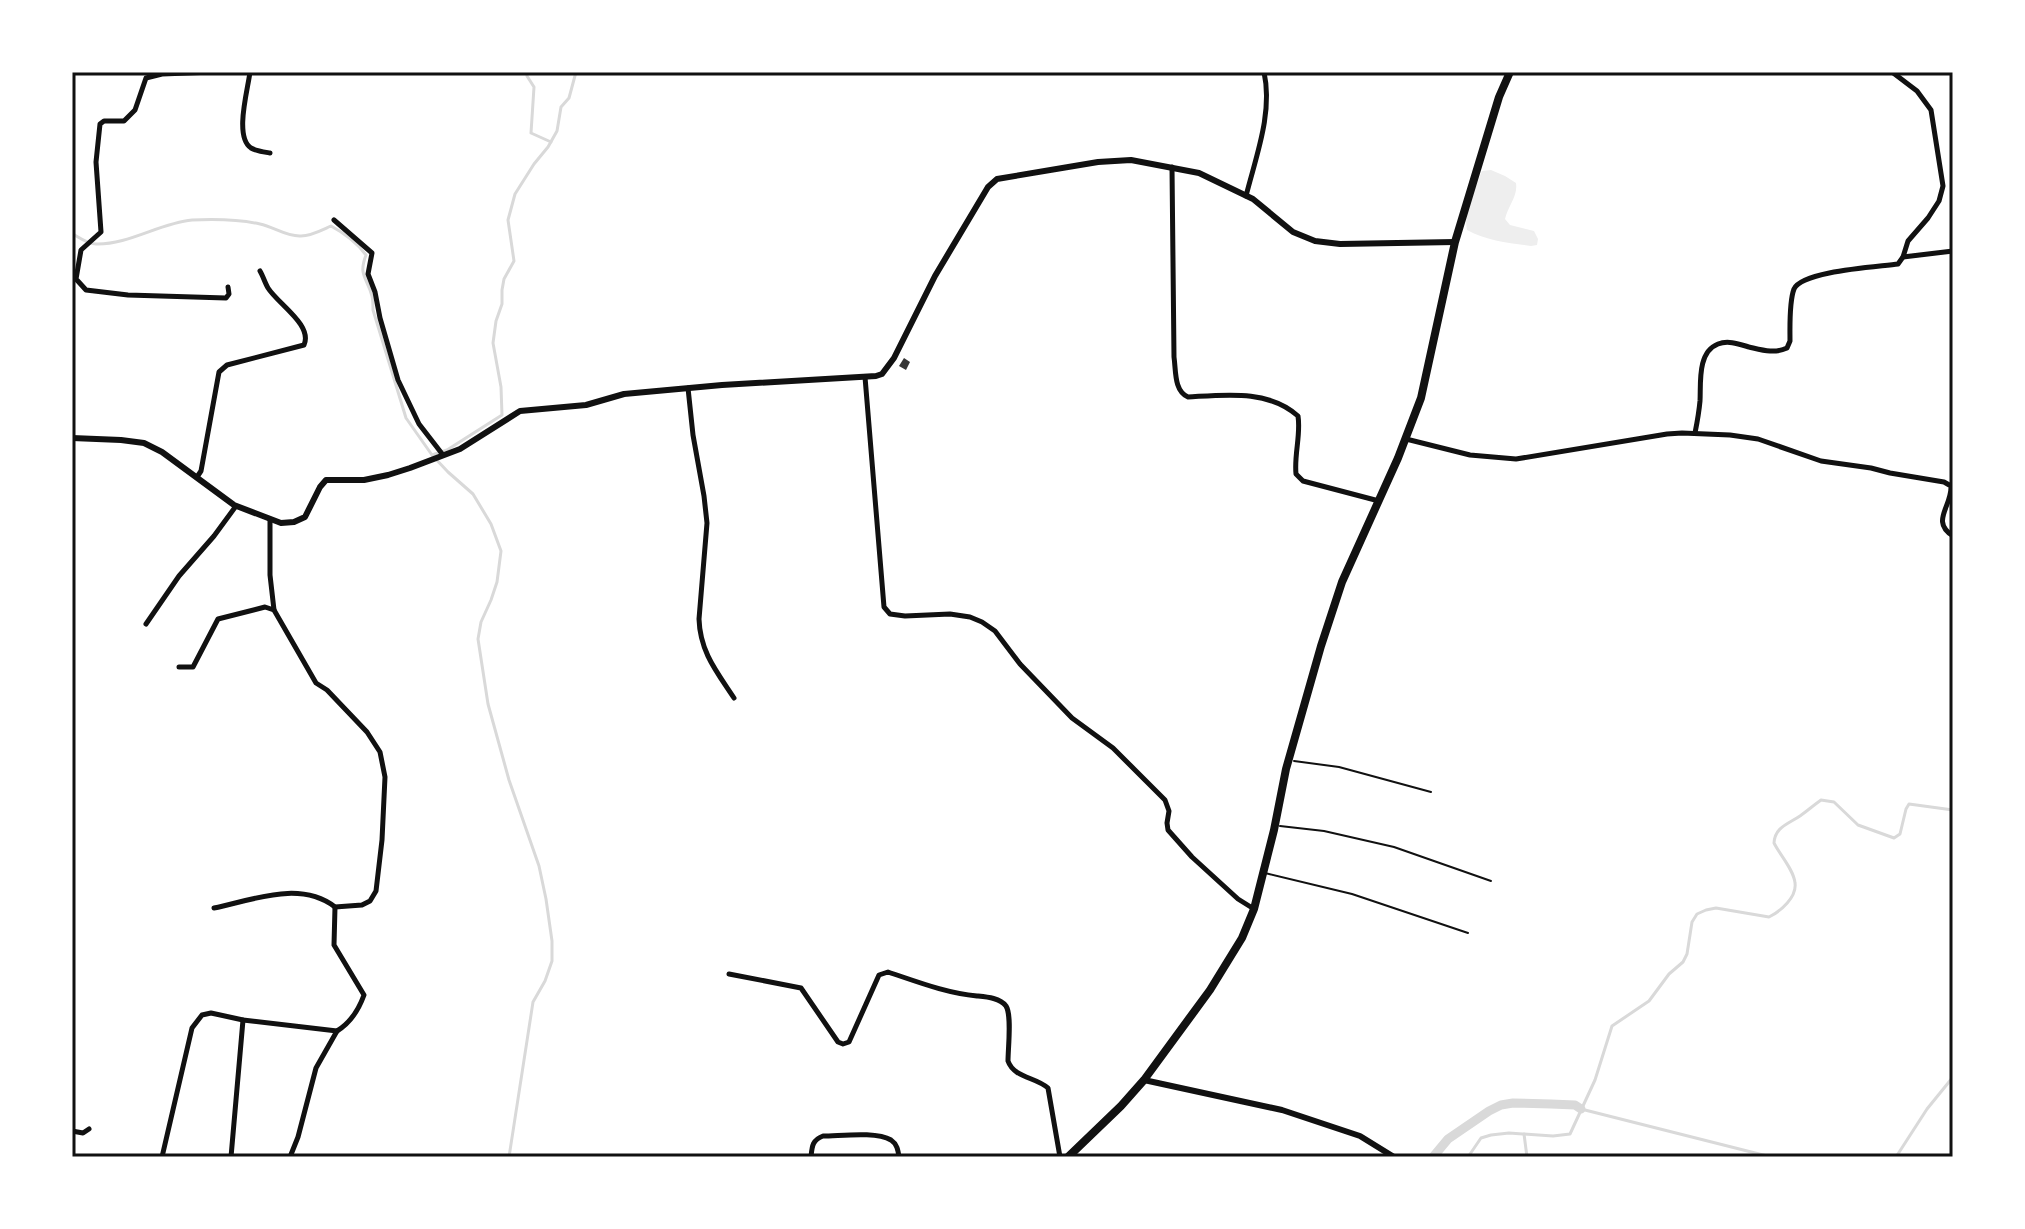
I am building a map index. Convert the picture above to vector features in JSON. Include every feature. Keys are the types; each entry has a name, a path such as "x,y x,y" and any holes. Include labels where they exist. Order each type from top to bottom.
{"main road":[{"path":"1068,1157 1144,1080 1210,990 1242,938 1254,909 1289,760 1321,646 1342,582 1421,398 1455,242 1499,97 1510,72"}],"street":[{"path":"213,72 162,74 146,78 135,110 124,121 104,121 100,124 96,162 101,232 81,250 74,279 86,290 128,295 226,298 228,287"},
{"path":"250,72 242,127 244,140 251,148 270,153"},
{"path":"1246,196 1267,103 1264,72"},
{"path":"1695,433 1704,360 1713,346 1733,342 1769,351 1787,348 1792,295 1799,282 1839,271 1898,264 1908,241 1939,201 1943,186 1931,110 1917,91 1892,72"},
{"path":"72,438 144,443 162,452 236,506 281,523 294,522 305,517 326,480 364,480 388,475 460,449 520,411 586,405 624,394 882,374 894,358 935,276 988,187 997,179 1098,162 1131,160 1199,173 1253,199 1293,232 1315,241 1340,244 1455,242"},
{"path":"1171,166 1174,357 1181,394 1188,397 1245,395 1292,410 1298,416 1299,423 1296,474 1303,481 1379,501"},
{"path":"334,220 372,253 368,274 398,380 419,424 443,455"},
{"path":"1903,257 1953,251"},
{"path":"197,477 201,471 219,372 227,365 304,345 307,339 306,332 269,289 260,271"},
{"path":"865,377 884,607 890,614 905,616 950,614 970,617 995,631 1020,664 1072,718 1113,748 1165,800 1169,811 1168,830 1192,857 1238,899 1254,909"},
{"path":"688,388 707,523 700,634 703,646 734,698"},
{"path":"1405,439 1470,455 1516,459 1667,434 1695,433 1758,439 1821,461 1944,482 1951,486 1951,493 1942,523 1944,530 1953,536"},
{"path":"146,624 179,576 236,506"},
{"path":"214,908 283,893 302,892 335,907 362,905 370,901 376,891 385,777 380,752 367,732 327,690 316,683 274,610 270,575 270,519"},
{"path":"179,667 193,667 218,619 265,607 274,610"},
{"path":"162,1157 192,1028 202,1015 211,1013 243,1020 337,1031 360,1007 364,995 334,945 335,907"},
{"path":"729,974 801,988 838,1042 843,1044 849,1042 879,975 888,972 928,987 1003,1002 1008,1009 1010,1068 1048,1088 1060,1157"},
{"path":"231,1157 243,1020"},
{"path":"290,1157 302,1125 316,1068 337,1031"},
{"path":"1144,1080 1282,1110 1360,1136 1394,1157"},
{"path":"72,1131 83,1133 89,1129"},
{"path":"811,1157 812,1144 817,1138 870,1135 893,1141 899,1157"}],"lane":[{"path":"1289,760 1339,767 1431,792"},
{"path":"1275,826 1324,831 1382,844 1491,881"},
{"path":"1264,872 1352,894 1468,933"}],"shaded area":[{"path":"1491,170 1516,183 1516,192 1505,219 1510,225 1534,231 1537,245 1498,241 1467,230 1468,208 1481,173"}],"building":[{"path":"904,358 910,362 906,370 899,366"}],"waterway":[{"path":"527,72 534,87 531,133 551,142"},
{"path":"432,455 447,450 502,415 501,387 493,343 504,279 514,261 508,220 515,194 557,131 561,107 569,98 576,72"},
{"path":"73,234 96,244 120,241 192,220 252,222 296,236 309,235 331,226 359,246 366,255 363,272 406,418 432,455 473,494 491,524 501,551 497,582 481,622 478,639 488,704 509,780 539,866 552,941 552,961 533,1002 509,1157"},
{"path":"1468,1157 1481,1138 1491,1135 1570,1134 1595,1080 1612,1026 1649,1001 1669,974 1683,962 1692,922 1697,914 1716,908 1769,917 1791,898 1795,888 1794,878 1774,843 1783,826 1821,800 1834,802 1858,825 1894,838 1900,834 1909,804 1953,810"},
{"path":"1896,1157 1927,1109 1953,1077"},
{"path":"1433,1157 1448,1139 1501,1105 1575,1105 1581,1109"},
{"path":"1581,1109 1771,1157"},
{"path":"1524,1134 1527,1157"}]}
